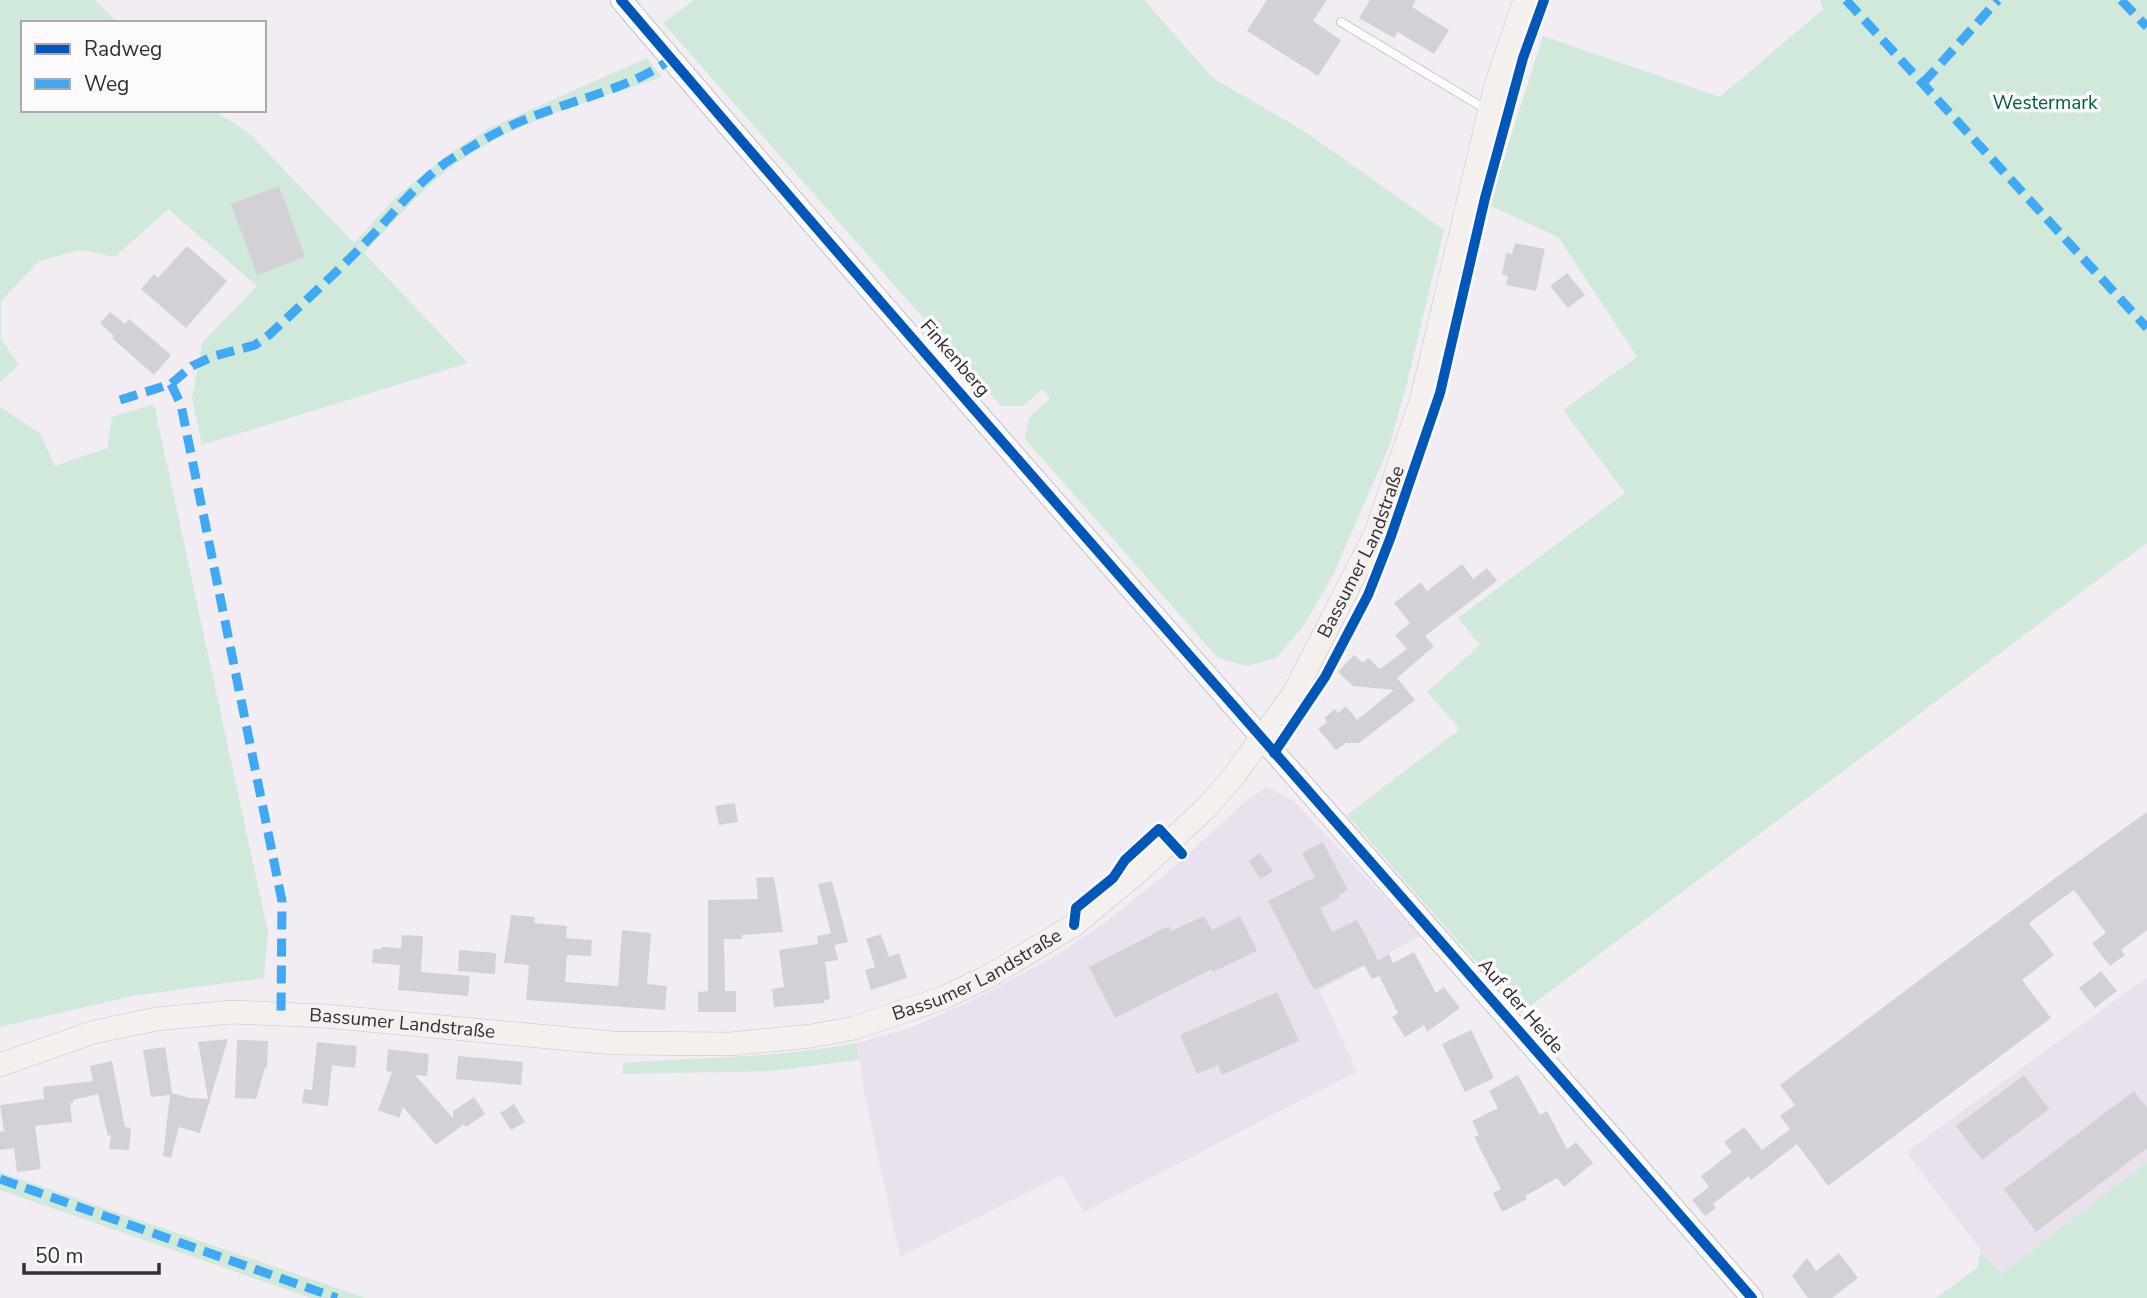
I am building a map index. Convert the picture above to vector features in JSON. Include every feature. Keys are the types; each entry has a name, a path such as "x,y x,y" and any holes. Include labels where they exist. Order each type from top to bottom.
{"main road":[{"name":"Bassumer Landstraße","path":"0,1065 94,1032 157,1019 231,1012 325,1016 559,1039 671,1045 767,1042 854,1028 898,1015 967,987 1030,953 1074,925 1120,889 1207,807 1262,739 1293,695 1376,533 1422,398 1490,111 1525,0"}],"street":[{"name":"Finkenberg","path":"621,0 1262,739"},
{"name":"Auf der Heide","path":"1262,739 1752,1298"}],"lane":[{"path":"1341,22 1490,111"}],"shaded area":[{"path":"1267,787 1294,801 1421,936 1320,990 1357,1072 1084,1212 1062,1175 900,1257 865,1097 857,1043 910,1028 969,1002 1057,955 1107,921 1169,871 1248,799"},
{"path":"2147,977 2147,1162 2000,1275 1906,1152"}],"green space":[{"path":"0,0 95,0 116,21 21,21 21,112 217,112 250,134 354,243 397,196 446,156 489,128 647,58 662,77 540,119 483,147 431,184 364,253 468,363 202,445 192,399 202,343 257,286 168,209 115,257 80,250 39,261 1,301 1,339 19,365 0,382"},
{"path":"694,0 1144,0 1213,78 1307,133 1444,230 1389,447 1332,577 1302,628 1276,658 1247,666 1218,658 1025,439 1029,418 1050,398 1042,389 1023,406 1001,406 663,23"},
{"name":"Westermark","path":"1820,0 2147,0 2147,543 1521,1013 1347,815 1460,729 1427,692 1480,645 1458,618 1625,493 1563,410 1637,357 1559,238 1489,205 1543,36 1720,97 1823,9"},
{"path":"154,404 268,932 264,978 132,996 0,1027 0,407 40,433 55,466 107,448 112,417"},
{"path":"857,1043 859,1060 771,1071 623,1074 623,1063 769,1054"},
{"path":"2147,1162 2147,1298 1936,1298 1977,1268 1981,1251 2001,1274"},
{"path":"0,1172 366,1298 311,1298 0,1190"}],"building":[{"path":"1267,0 1327,0 1313,21 1341,40 1318,76 1247,31"},
{"path":"1370,0 1416,0 1412,7 1449,30 1434,54 1398,32 1394,38 1359,18"},
{"path":"279,186 305,257 257,275 231,204"},
{"path":"1515,243 1545,249 1536,291 1506,285 1508,276 1502,275 1506,253 1512,254"},
{"path":"187,246 227,281 186,328 141,289 154,274 158,278"},
{"path":"1567,273 1585,295 1568,308 1550,286"},
{"path":"110,312 125,324 129,319 171,355 154,375 112,338 114,336 100,323"},
{"path":"1462,564 1473,579 1487,568 1497,581 1425,636 1434,646 1397,678 1415,700 1359,743 1346,743 1336,750 1318,729 1327,722 1324,718 1335,709 1338,713 1346,706 1357,720 1394,690 1353,686 1338,672 1354,655 1363,663 1368,658 1380,669 1407,649 1395,635 1410,623 1394,603 1421,582 1427,591"},
{"path":"735,803 738,822 719,825 715,806"},
{"path":"2147,812 2147,930 2121,950 2125,955 2110,966 2092,943 2106,933 2074,890 2029,923 2054,955 2022,980 2051,1018 1828,1186 1797,1144 1751,1180 1749,1176 1713,1204 1716,1208 1705,1216 1692,1200 1709,1187 1701,1176 1732,1152 1724,1142 1744,1127 1762,1150 1790,1129 1780,1116 1795,1105 1780,1085"},
{"path":"1323,842 1348,890 1338,895 1340,898 1320,908 1332,932 1357,920 1378,960 1389,954 1393,963 1414,952 1436,993 1444,987 1460,1008 1427,1032 1424,1025 1405,1037 1392,1017 1398,1013 1379,976 1372,979 1364,965 1314,990 1268,901 1315,877 1302,853"},
{"path":"1260,853 1273,871 1261,879 1248,861"},
{"path":"774,877 783,932 742,935 742,939 724,939 725,991 736,991 736,1012 698,1012 698,992 708,991 708,900 758,899 756,878"},
{"path":"832,881 848,942 834,943 838,960 825,962 830,999 824,1000 825,1003 774,1007 772,989 784,987 779,950 818,944 817,936 831,933 818,884"},
{"path":"511,915 535,917 534,923 567,926 566,938 592,940 591,956 567,955 565,982 618,986 622,930 651,933 647,984 667,986 665,1010 526,1000 529,965 504,963"},
{"path":"1204,916 1212,930 1240,916 1257,951 1213,972 1212,969 1115,1018 1089,967 1169,926 1171,931"},
{"path":"881,934 889,957 899,953 907,978 871,990 865,970 875,967 866,939"},
{"path":"402,935 423,936 421,972 470,976 468,996 398,990 400,965 372,963 373,949 401,948"},
{"path":"459,950 496,953 495,974 458,971"},
{"path":"2101,971 2117,991 2095,1008 2079,988"},
{"path":"1277,992 1299,1041 1222,1075 1218,1065 1197,1074 1180,1035"},
{"path":"1471,1030 1494,1078 1465,1092 1442,1044"},
{"path":"228,1039 200,1133 179,1127 171,1158 163,1156 170,1095 151,1097 143,1050 165,1047 172,1093 208,1099 198,1042"},
{"path":"237,1040 268,1041 267,1068 256,1099 235,1098"},
{"path":"317,1042 357,1046 355,1068 332,1065 328,1106 302,1103 304,1089 312,1090"},
{"path":"388,1049 429,1054 427,1076 415,1075 453,1118 453,1111 474,1097 485,1114 466,1127 464,1124 436,1145 403,1107 399,1118 378,1110 392,1072 386,1071"},
{"path":"458,1056 523,1062 521,1085 456,1079"},
{"path":"112,1061 125,1127 131,1128 129,1150 109,1149 111,1135 108,1136 98,1094 70,1103 72,1122 35,1126 41,1169 17,1172 14,1148 0,1150 0,1132 4,1131 0,1105 44,1099 43,1087 93,1081 90,1066"},
{"path":"1518,1075 1540,1115 1547,1111 1567,1149 1576,1142 1593,1163 1564,1187 1557,1178 1502,1212 1493,1193 1501,1189 1474,1137 1479,1135 1472,1121 1498,1108 1489,1091"},
{"path":"2024,1075 2049,1109 1982,1160 1956,1126"},
{"path":"2134,1091 2147,1108 2147,1148 2036,1232 2004,1189"},
{"path":"514,1104 525,1122 511,1130 500,1113"},
{"path":"1839,1253 1858,1278 1832,1298 1808,1298 1792,1276 1807,1258 1816,1271"}],"marked path":[{"path":"1846,0 2147,328"},
{"path":"1923,83 1998,0"},
{"path":"2121,0 2147,27"},
{"path":"120,400 171,384 192,366 214,356 255,345 269,335 353,255 418,187 453,158 513,125 639,78 671,59"},
{"path":"171,384 181,405 282,901 281,1013"},
{"path":"0,1179 337,1298"}],"cycle path":[{"path":"621,0 902,326 1752,1298"},
{"path":"1274,753 1325,677 1368,595 1390,539 1440,393 1485,198 1523,58 1544,0"},
{"path":"1074,925 1076,908 1113,878 1125,860 1159,829 1182,854"}]}
